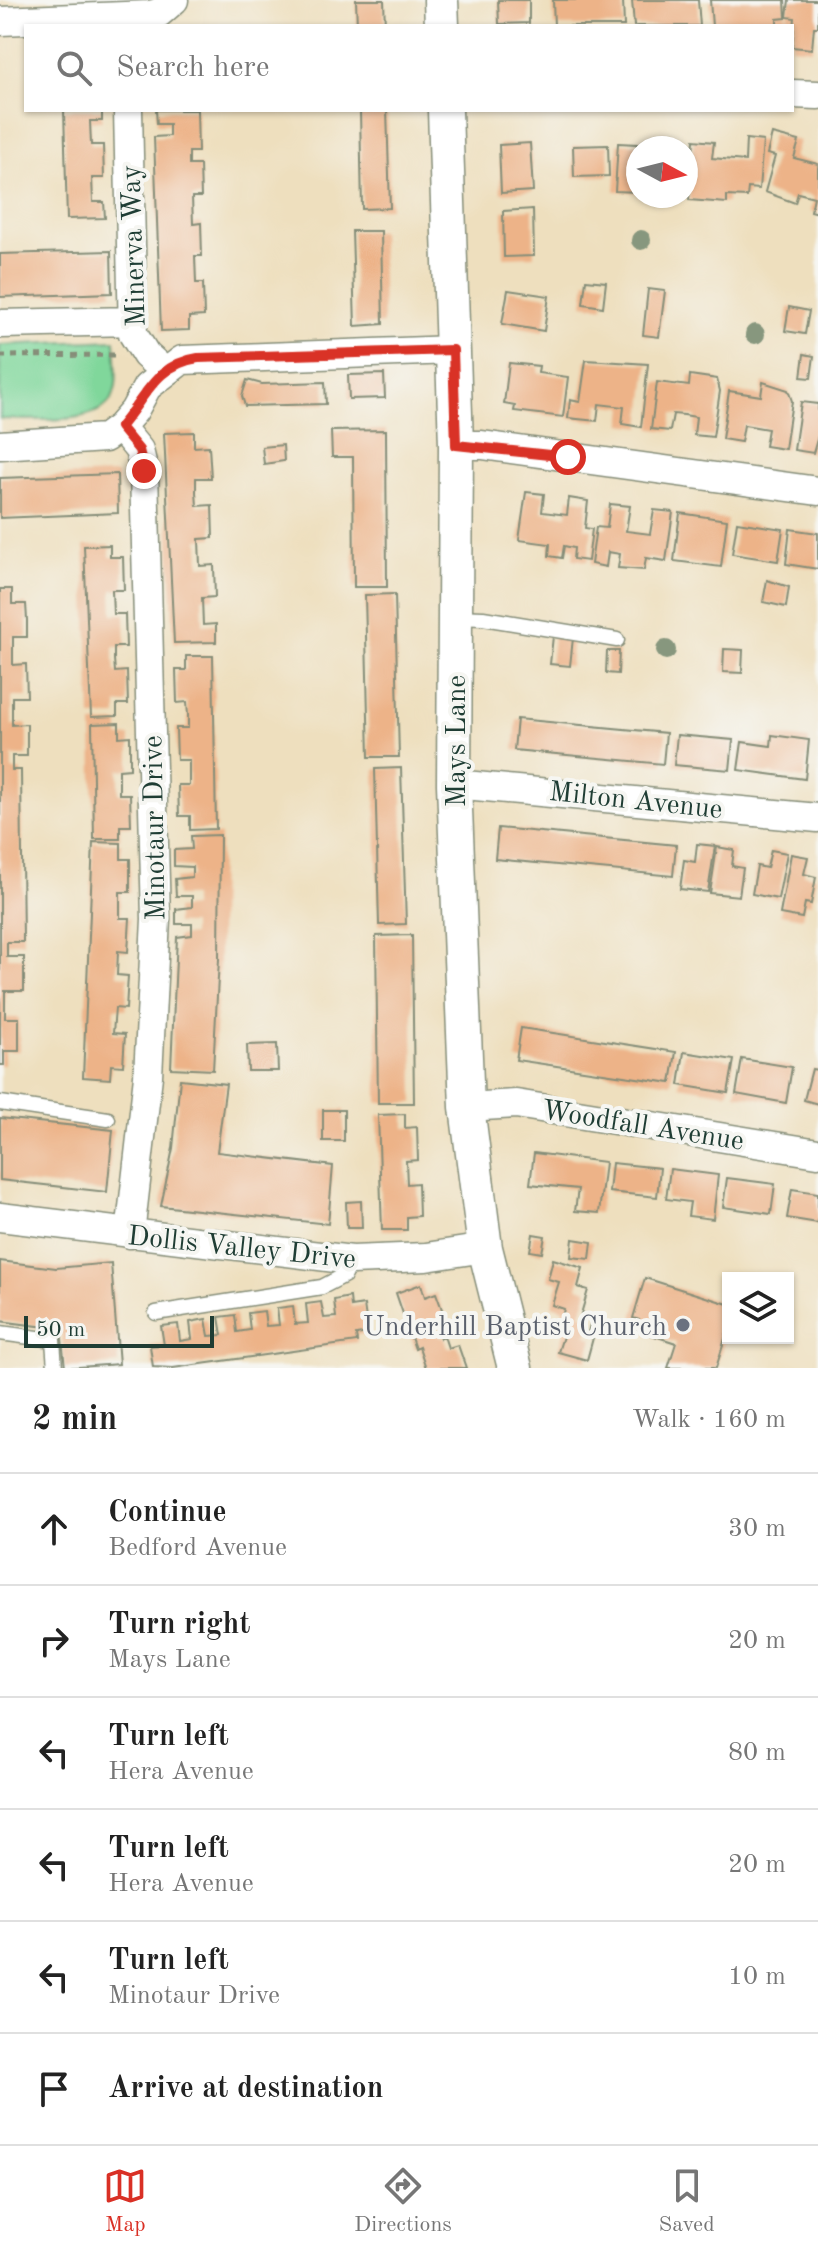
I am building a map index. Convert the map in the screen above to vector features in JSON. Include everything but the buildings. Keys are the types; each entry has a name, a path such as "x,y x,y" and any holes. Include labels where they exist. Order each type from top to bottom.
{"street":[{"path":"441,0 442,24"},
{"path":"0,21 126,22 150,15 170,4"},
{"path":"794,94 818,95"},
{"name":"Minerva Way","path":"128,112 135,340 164,371"},
{"name":"Mays Lane","path":"445,112 456,445 454,784 467,1107 485,1248 515,1368"},
{"path":"0,324 133,321"},
{"path":"0,445 105,438 120,427 147,387 182,360 453,350"},
{"name":"Minotaur Drive","path":"120,427 139,450 144,471 156,857 148,1076 130,1234"},
{"path":"456,445 482,445 818,491"},
{"name":"Milton Avenue","path":"454,784 818,818"},
{"name":"Woodfall Avenue","path":"467,1107 516,1104 818,1153"},
{"name":"Dollis Valley Drive","path":"0,1217 352,1260 426,1257 485,1248"}],"lane":[{"path":"455,617 483,618 617,640"},
{"path":"0,1103 108,1119"},
{"path":"156,1313 322,1287 345,1275 352,1260"},
{"path":"0,1333 53,1340 55,1368"}],"path":[{"path":"0,356 120,355"}],"green space":[{"path":"115,340 115,390 109,402 98,411 66,419 0,419 0,345"}],"place":[{"name":"Underhill Baptist Church","path":"683,1325"}],"route":[{"path":"144,471 139,450 120,427 134,411 147,387 182,360 341,353 453,350 456,445 473,444 568,457"}]}
